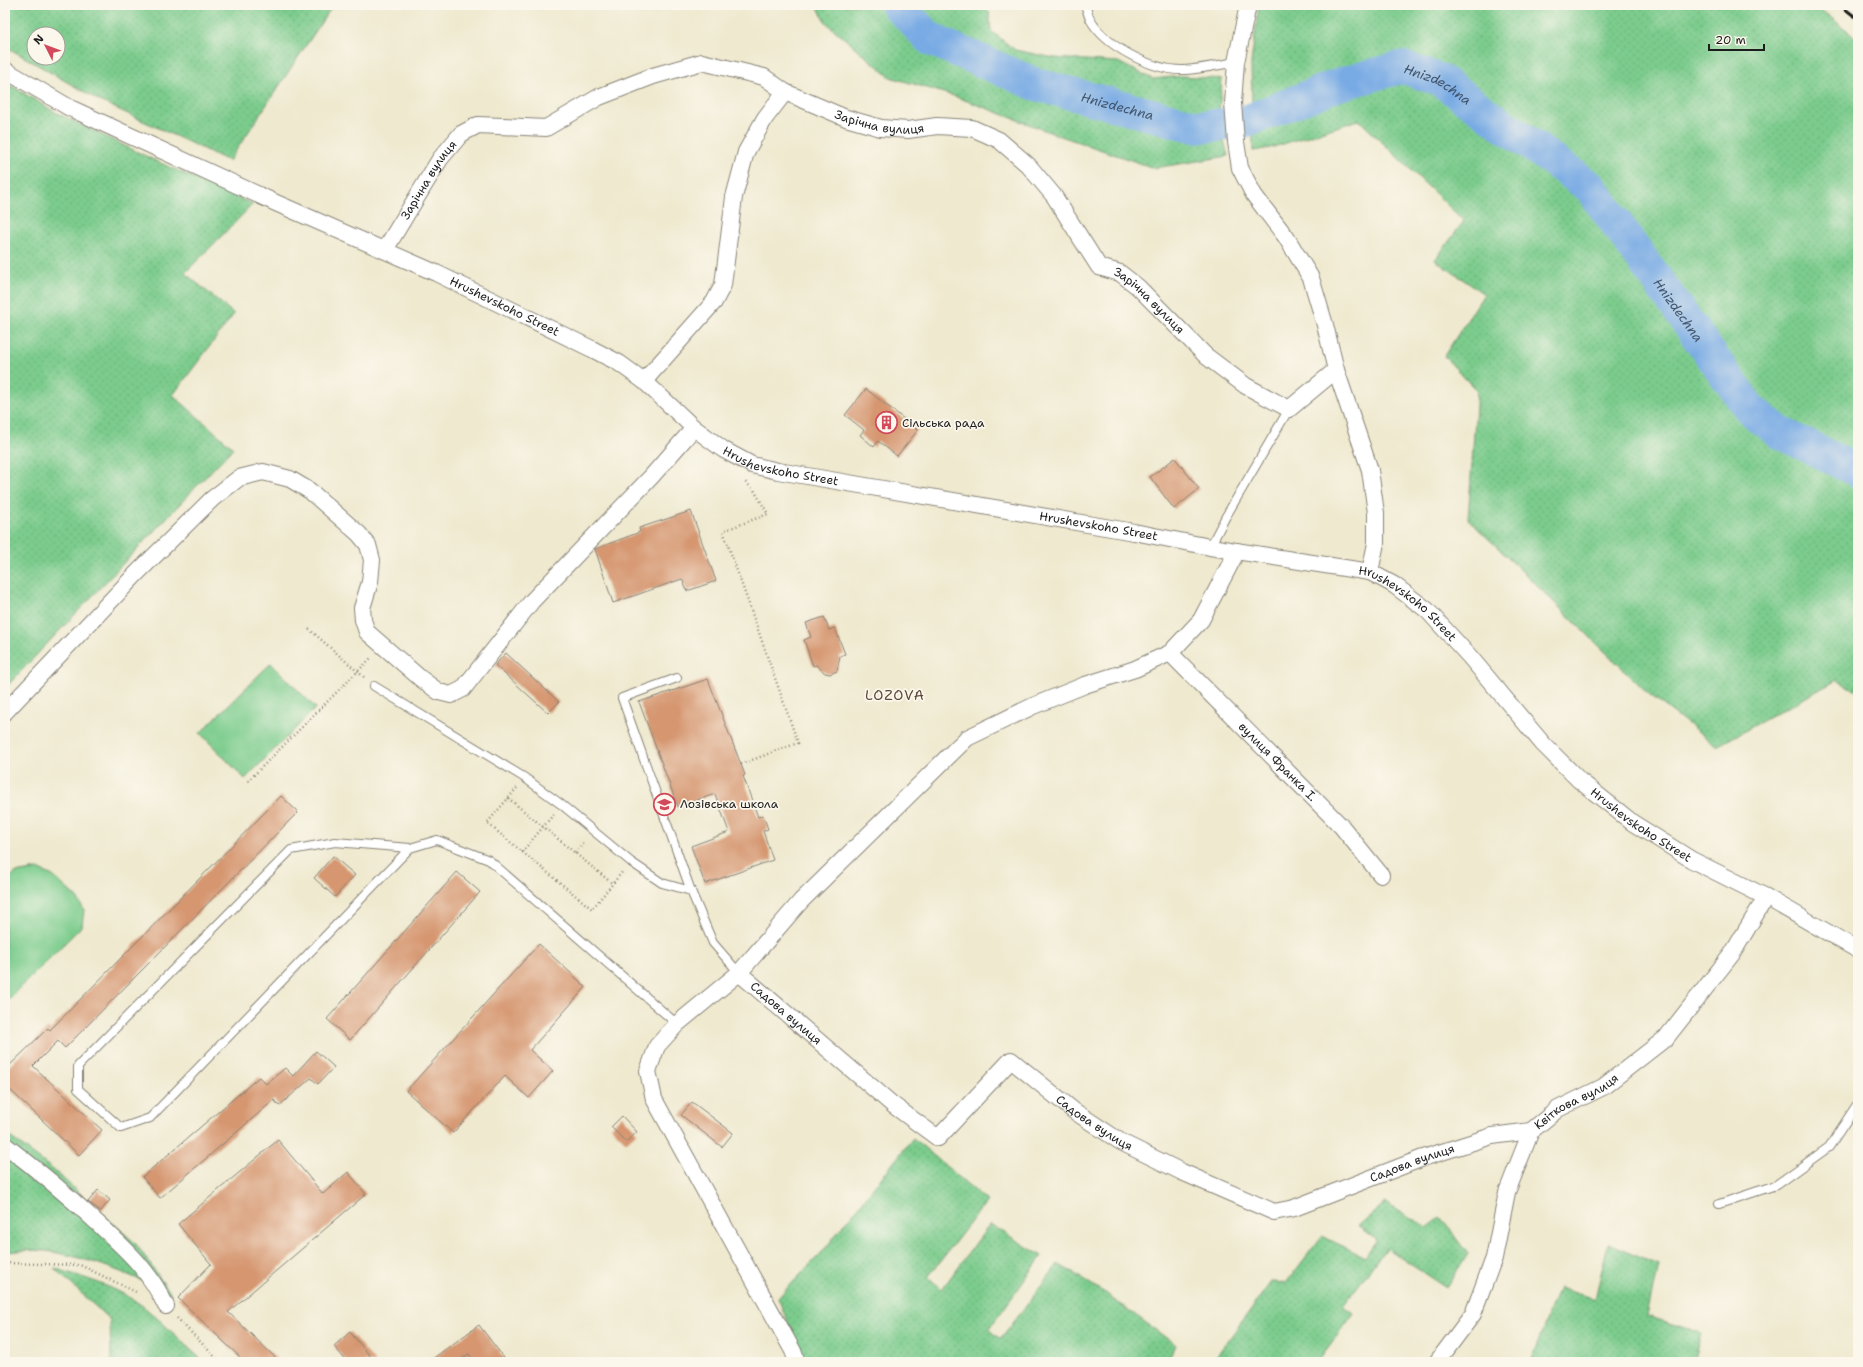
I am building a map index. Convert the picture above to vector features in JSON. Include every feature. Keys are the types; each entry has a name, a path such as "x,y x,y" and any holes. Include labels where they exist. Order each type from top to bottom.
{"street":[{"path":"1248,5 1236,62 1233,103 1240,168 1254,195 1286,237 1311,278 1336,370 1370,470 1376,521 1376,543 1370,572"},
{"name":"Зарічна вулиця","path":"383,249 389,242 440,159 461,134 478,125 546,128 599,98 653,76 702,62 764,77 785,92 846,118 881,128 908,130 937,126 972,128 998,140 1028,165 1054,196 1099,267 1120,273 1138,287 1206,356 1246,386 1289,408"},
{"name":"Hrushevskoho Street","path":"5,70 70,108 276,203 436,273 619,363 644,381 694,428 724,450 752,465 778,471 1134,532 1210,547 1370,572 1394,584 1427,610 1543,744 1579,780 1633,823 1692,860 1766,897 1858,950"},
{"path":"644,381 714,302 723,285 734,197 746,152 765,118 785,92"},
{"path":"1289,408 1336,370"},
{"path":"5,712 137,573 212,499 239,478 263,472 290,479 310,491 359,534 368,545 372,560 370,582 362,608 363,620 367,632 439,692 451,695 463,689 532,601 651,477 694,428"},
{"path":"798,1362 654,1099 648,1071 657,1046 677,1024 738,973 801,901 967,738 1033,706 1085,685 1135,669 1170,653 1201,620 1237,551"},
{"name":"вулиця Франка І.","path":"1170,653 1342,827 1381,875"},
{"name":"Квіткова вулиця","path":"1437,1362 1472,1314 1494,1258 1507,1192 1531,1130 1558,1109 1603,1087 1666,1038 1732,954 1766,897"},
{"name":"Садова вулиця","path":"738,973 893,1105 938,1138 1012,1060 1074,1111 1121,1142 1182,1172 1274,1212 1294,1208 1423,1158 1492,1136 1531,1130"},
{"path":"5,1145 50,1180 130,1253 156,1285 166,1306"}],"lane":[{"path":"1085,5 1091,20 1101,33 1119,48 1139,60 1164,68 1184,70 1236,62"},
{"path":"1210,547 1225,518 1289,408"},
{"path":"677,678 622,698 691,891 713,943 738,973"},
{"path":"374,686 525,778 562,804 631,862 662,883 691,891"},
{"path":"410,848 150,1118 121,1128 78,1089 78,1066 291,850 335,842 410,848 437,840 489,860 677,1024"},
{"path":"1719,1204 1776,1185 1829,1147 1858,1103"}],"path":[{"path":"741,764 798,742 723,532 768,514"},
{"path":"309,629 374,686"},
{"path":"248,780 382,646"},
{"path":"612,884 508,798 487,823 592,909 631,862"},
{"path":"522,852 562,804"},
{"path":"5,1263 80,1265 140,1294"},
{"path":"166,1306 220,1362"}],"green space":[{"path":"5,5 333,5 229,161 98,100 39,66 66,66 66,26 26,26 26,58 5,46"},
{"path":"817,5 982,5 989,12 991,31 1015,50 1054,58 1118,62 1153,79 1183,76 1222,79 1219,112 1222,133 1228,156 1154,168 1052,133 954,96 890,77 825,22"},
{"path":"1259,5 1815,5 1858,39 1858,692 1837,680 1717,746 1649,694 1468,519 1477,391 1444,356 1484,294 1435,260 1464,221 1359,120 1270,148 1253,151 1251,63"},
{"path":"5,82 55,112 156,161 253,204 185,273 234,314 173,395 233,448 5,688"},
{"path":"271,663 316,708 245,779 200,733"},
{"path":"38,869 53,876 77,898 84,910 82,926 5,1003 5,882 15,873"},
{"path":"5,1133 51,1168 136,1244 171,1294 113,1269 68,1255 28,1250 5,1252"},
{"path":"913,1138 987,1201 928,1277 942,1289 990,1224 1042,1256 989,1329 1001,1339 1058,1264 1107,1294 1176,1345 1168,1362 804,1362 778,1298 823,1251"},
{"path":"1385,1203 1427,1227 1440,1217 1468,1254 1446,1288 1386,1248 1343,1306 1354,1313 1318,1362 1212,1362 1271,1282 1286,1283 1322,1236 1365,1257 1377,1239 1358,1226"},
{"path":"1608,1244 1658,1265 1647,1316 1701,1333 1693,1362 1530,1362 1559,1288 1595,1299"},
{"path":"54,1268 101,1284 134,1300 159,1320 204,1362 111,1362 110,1320"}],"building":[{"name":"Сільська рада","path":"866,389 918,430 897,456 878,441 874,447 860,435 864,430 845,415"},
{"path":"1175,458 1199,489 1174,509 1150,477"},
{"path":"691,511 716,581 687,591 682,579 613,603 595,549 640,532 639,528"},
{"path":"824,617 829,630 835,628 845,654 840,656 837,671 830,674 825,673 816,665 813,666 804,640 811,637 806,623"},
{"path":"506,653 559,702 548,713 495,665"},
{"path":"708,679 745,775 743,776 758,817 763,815 768,829 763,831 773,860 705,884 691,846 729,832 715,794 678,807 639,702"},
{"path":"281,796 298,812 65,1048 58,1041 33,1066 102,1130 79,1155 5,1085 5,1070 48,1028 50,1030"},
{"path":"333,856 355,875 335,897 314,878"},
{"path":"457,872 480,892 350,1040 327,1019"},
{"path":"539,944 586,987 530,1050 553,1071 529,1098 505,1076 453,1133 406,1091"},
{"path":"316,1051 334,1067 318,1084 311,1078 279,1106 274,1100 160,1198 142,1177 259,1077 266,1084 285,1068 293,1076"},
{"path":"692,1102 733,1133 722,1147 681,1115"},
{"path":"622,1116 637,1132 626,1142 611,1127"},
{"path":"278,1140 323,1194 348,1172 366,1194 228,1312 280,1362 245,1362 178,1298 211,1264 178,1224"},
{"path":"98,1190 110,1200 101,1211 88,1202"},
{"path":"479,1325 507,1362 474,1362 469,1354 457,1362 428,1362"},
{"path":"350,1332 375,1362 347,1362 334,1346"}],"waterway":[{"name":"Hnizdechna","path":"897,5 930,39 1035,84 1198,127 1242,123 1337,85 1402,67 1440,80 1590,187 1750,409 1779,432 1858,471"}],"railway":[{"path":"1840,5 1858,19"}],"place":[{"name":"Сільська рада","path":"886,423"},
{"name":"Лозівська школа","path":"665,804"}],"district":[{"name":"LOZOVA","path":"895,695"}]}
